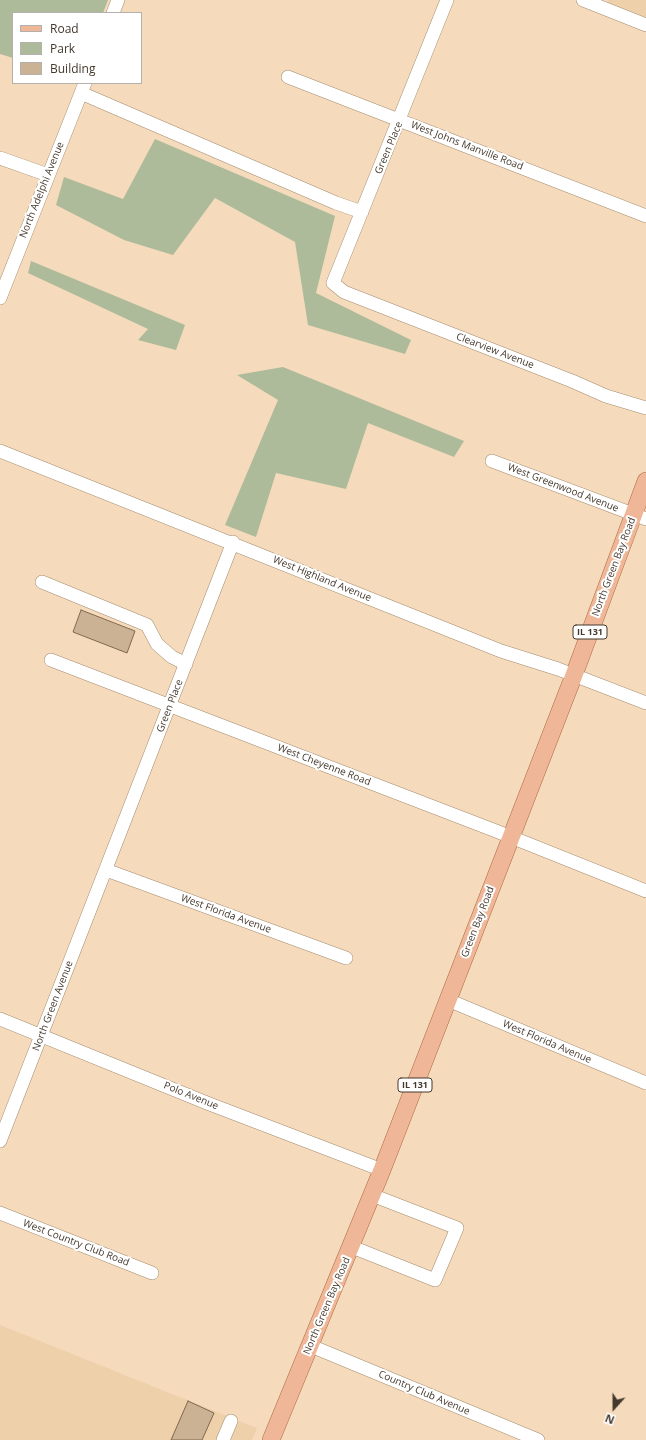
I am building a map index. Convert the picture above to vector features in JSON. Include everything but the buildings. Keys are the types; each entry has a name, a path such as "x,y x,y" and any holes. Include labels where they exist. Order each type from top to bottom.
{"main road":[{"name":"North Green Bay Road","path":"574,674 640,517 646,481"},
{"name":"Green Bay Road","path":"382,1170 574,674"},
{"name":"North Green Bay Road","path":"270,1440 311,1346 382,1170"}],"street":[{"path":"113,12 118,0"},
{"name":"Green Place","path":"344,292 333,283 400,120 447,0"},
{"path":"583,0 646,25"},
{"name":"West Johns Manville Road","path":"288,77 646,216"},
{"path":"83,88 336,203 362,212"},
{"name":"North Adelphi Avenue","path":"0,298 83,88"},
{"path":"0,158 48,175"},
{"name":"Clearview Avenue","path":"344,292 572,381 606,396 646,408"},
{"name":"West Highland Avenue","path":"0,451 233,542 501,651 574,674 646,703"},
{"name":"West Greenwood Avenue","path":"492,461 640,517"},
{"name":"Green Place","path":"106,870 171,706 233,542"},
{"path":"42,582 147,625 157,644 172,657 186,664"},
{"name":"West Cheyenne Road","path":"51,660 511,837 646,891"},
{"name":"West Florida Avenue","path":"106,870 346,958"},
{"name":"North Green Avenue","path":"0,1142 106,870"},
{"name":"West Florida Avenue","path":"448,1000 646,1083"},
{"name":"Polo Avenue","path":"0,1018 207,1103 382,1170"},
{"path":"352,1247 435,1280 456,1228 372,1196"},
{"name":"West Country Club Road","path":"0,1213 152,1273"},
{"name":"Country Club Avenue","path":"311,1346 538,1440"},
{"path":"223,1440 231,1421"}],"shaded area":[{"path":"608,0 646,0 646,18 606,4"},
{"path":"0,1325 257,1428 252,1440 0,1440"}],"green space":[{"path":"0,0 108,0 103,12 12,12 12,58 0,54"},
{"path":"155,139 335,216 316,293 411,340 405,354 308,325 295,242 215,198 173,255 124,240 56,205 64,177 123,199"},
{"path":"31,261 185,325 176,350 138,340 148,329 28,273"},
{"path":"283,367 464,441 454,457 368,423 346,489 276,473 256,537 225,525 278,400 237,375"}]}
